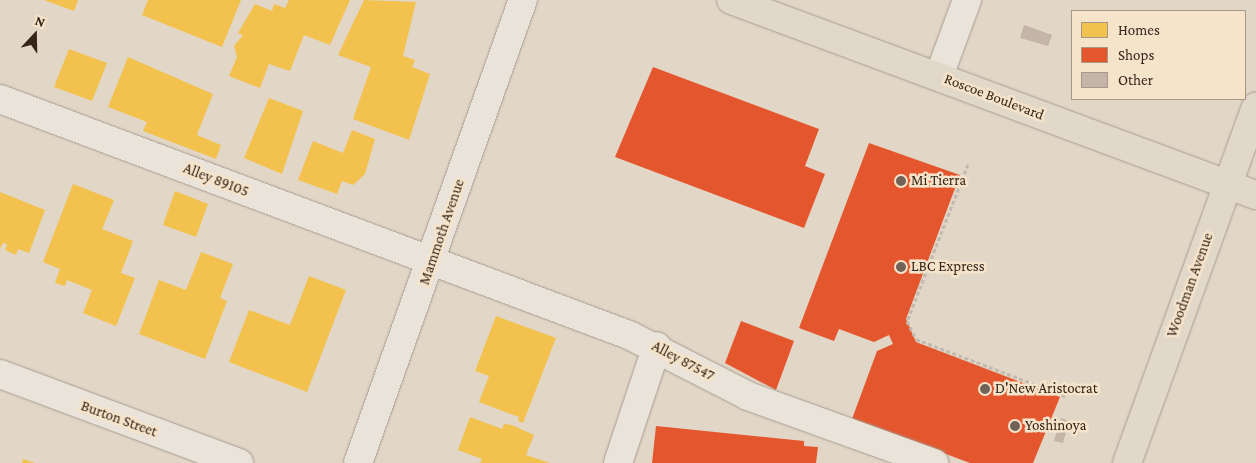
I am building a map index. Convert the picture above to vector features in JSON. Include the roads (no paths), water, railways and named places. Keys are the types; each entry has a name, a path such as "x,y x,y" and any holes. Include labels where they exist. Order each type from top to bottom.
{"main road":[{"name":"Roscoe Boulevard","path":"732,0 1256,195"},
{"name":"Woodman Avenue","path":"1127,463 1256,107"}],"street":[{"name":"Mammoth Avenue","path":"358,463 432,261 522,0"},
{"path":"939,76 967,0"},
{"name":"Alley 89105","path":"0,99 432,261"},
{"name":"Alley 87547","path":"432,261 657,346 748,396 934,463"},
{"path":"618,463 657,346"},
{"name":"Burton Street","path":"0,374 239,463"}],"place":[{"name":"Mi Tierra","path":"901,181"},
{"name":"LBC Express","path":"901,267"},
{"name":"D'New Aristocrat","path":"985,389"},
{"name":"Yoshinoya","path":"1015,426"}]}
